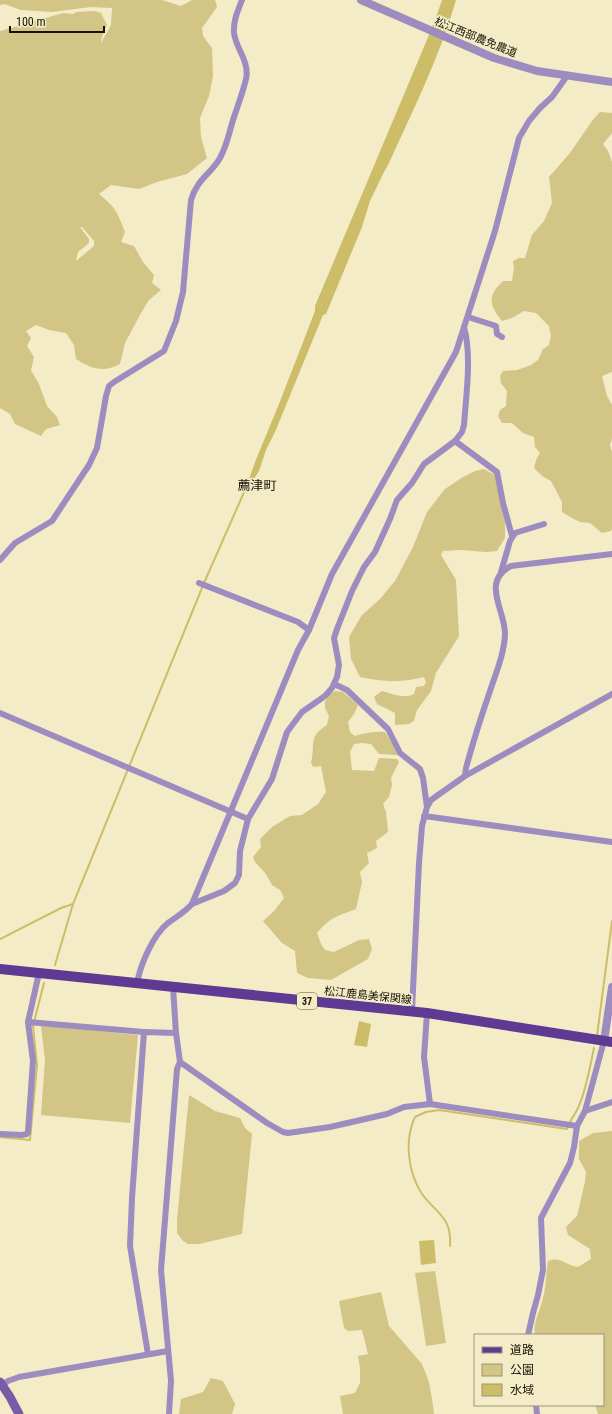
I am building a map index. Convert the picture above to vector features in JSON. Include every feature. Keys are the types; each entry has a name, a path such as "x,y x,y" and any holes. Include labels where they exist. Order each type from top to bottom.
{"main road":[{"name":"松江鹿島美保関線","path":"0,969 427,1013 608,1042"},
{"path":"1,1383 19,1414"}],"street":[{"path":"0,560 15,543 52,521 89,465 97,448 109,386 164,351 176,321 182,300 189,209 192,195 198,184 220,160 228,142 233,119 246,78 247,68 237,44 234,27 242,0"},
{"name":"松江西部農免農道","path":"361,0 494,58 514,65 537,71 612,82"},
{"path":"137,984 140,970 159,933 167,924 184,912 192,904 298,650 309,630 332,574 456,352 495,230 519,138 530,120 552,97 567,76"},
{"path":"468,316 496,326 497,334 502,337"},
{"path":"192,904 224,891 235,883 239,875 240,851 248,819 272,779 287,732 302,712 324,696 334,684 337,677 340,665 334,638 337,629 358,579 377,547 397,500 412,483 424,464 455,441 462,432 468,379 467,342 464,327"},
{"path":"455,441 497,472 503,503 512,536"},
{"path":"465,776 466,768 505,640 504,621 498,605 496,581 512,536 515,533 544,524"},
{"path":"500,572 510,566 612,554"},
{"path":"199,583 298,622 309,630"},
{"path":"334,684 346,690 388,729 400,753 420,769 423,778 427,807"},
{"path":"412,1012 419,863 424,816 431,800 465,776 612,694"},
{"path":"0,713 248,819"},
{"path":"424,816 612,842"},
{"path":"0,1134 22,1135 27,1134 28,1132 33,1066 32,1022 39,973"},
{"path":"169,1414 171,1381 161,1270 177,1069 180,1062 176,1033 173,987"},
{"path":"528,1334 532,1312 538,1295 543,1270 541,1218 570,1163 577,1126 585,1112 608,1042 612,987"},
{"path":"427,1013 424,1057 430,1104"},
{"path":"32,1022 144,1032 176,1033"},
{"path":"144,1032 130,1246 148,1354"},
{"path":"180,1062 268,1123 283,1132 288,1133 330,1127 387,1114 404,1107 430,1104 577,1126"},
{"path":"585,1112 612,1102"},
{"path":"1,1383 19,1377 168,1351"}],"green space":[{"path":"0,0 162,0 181,6 192,0 215,0 217,7 202,28 203,36 212,48 213,76 209,96 200,118 201,137 207,158 187,174 157,182 139,189 111,185 99,194 113,207 120,219 125,232 121,242 134,246 143,262 154,275 152,283 161,290 149,300 141,313 125,343 120,364 114,367 98,369 76,359 74,345 66,333 49,330 36,325 26,331 31,338 27,346 34,357 31,370 39,384 47,406 57,417 60,425 46,429 41,436 15,424 10,414 0,408 0,31 63,13 73,14 76,12 95,11 101,13 107,25 102,36 101,43 111,25 112,8 91,7 52,12 21,10 4,4 0,5","holes":["80,227 82,227 94,241 94,246 76,261 78,252 89,243 89,239"]},
{"path":"600,112 612,113 612,133 603,144 608,151 612,162 612,372 602,376 607,396 612,405 612,438 610,445 612,452 612,529 611,531 602,533 590,523 580,522 562,512 562,502 551,481 542,476 534,468 540,453 535,447 534,437 523,433 512,423 502,423 498,416 500,410 506,406 507,391 501,383 500,376 503,371 517,370 531,365 538,360 543,349 549,345 551,336 549,326 536,313 524,311 512,318 502,321 492,305 492,296 494,291 503,281 512,281 514,269 513,261 519,258 525,258 532,235 544,221 552,203 549,177 570,153"},
{"path":"484,469 495,475 505,522 505,538 497,551 443,551 441,555 456,580 459,636 436,673 431,691 417,710 414,721 409,724 395,725 395,713 377,704 374,697 382,691 402,696 414,694 416,687 424,686 426,682 424,677 392,681 360,677 351,659 349,637 362,615 380,599 395,581 413,547 427,512 445,489 463,477 475,471"},
{"path":"335,691 343,692 358,705 348,722 350,732 355,736 370,732 385,732 398,753 398,755 379,754 371,744 354,744 350,752 352,770 374,771 379,758 397,759 399,762 391,778 392,785 389,797 383,804 386,812 388,832 376,841 377,848 367,853 369,863 360,872 362,882 356,909 330,920 317,933 325,950 334,952 359,940 369,939 372,949 368,959 331,980 308,978 297,973 295,951 282,943 263,921 274,911 284,898 280,890 272,885 266,874 255,862 253,857 261,847 260,839 272,827 290,816 302,815 318,804 326,792 321,766 313,767 311,763 314,737 327,725 329,716 325,708 325,702 329,695"},
{"path":"41,1025 138,1035 130,1123 41,1115 45,1060"},
{"path":"189,1095 215,1111 240,1118 245,1128 252,1134 242,1234 199,1244 188,1244 183,1241 177,1233"},
{"path":"612,1131 612,1414 598,1414 595,1406 604,1406 604,1334 535,1334 536,1322 544,1292 548,1261 560,1260 569,1265 578,1267 591,1259 590,1249 568,1235 566,1227 577,1216 585,1182 586,1172 579,1159 579,1141 593,1133"},
{"path":"435,1271 446,1343 426,1346 415,1273"},
{"path":"381,1292 389,1326 422,1364 429,1382 434,1414 343,1414 340,1396 355,1393 360,1383 358,1356 368,1354 362,1330 348,1331 344,1328 339,1301"},
{"path":"211,1378 223,1381 235,1404 232,1414 179,1414 181,1399 203,1392"}],"water":[{"path":"442,0 456,0 450,21 434,62 417,103 370,201 362,227 326,314 323,315 275,432 266,450 259,471 252,482 248,482 315,311 315,306 434,23"},
{"path":"359,1021 371,1024 367,1047 354,1045"},
{"path":"434,1240 436,1263 421,1265 419,1241"}],"waterway":[{"path":"0,939 61,908 73,904 204,583 249,481"},
{"path":"55,965 73,904"},
{"path":"597,1036 612,921"},
{"path":"0,1137 30,1140 37,1065 33,1026 44,983"},
{"path":"450,1246 449,1228 446,1222 422,1194 413,1176 409,1156 409,1136 415,1117 426,1112 439,1110 567,1129 579,1107 594,1048"}],"district":[{"name":"薦津町","path":"257,485"}]}
